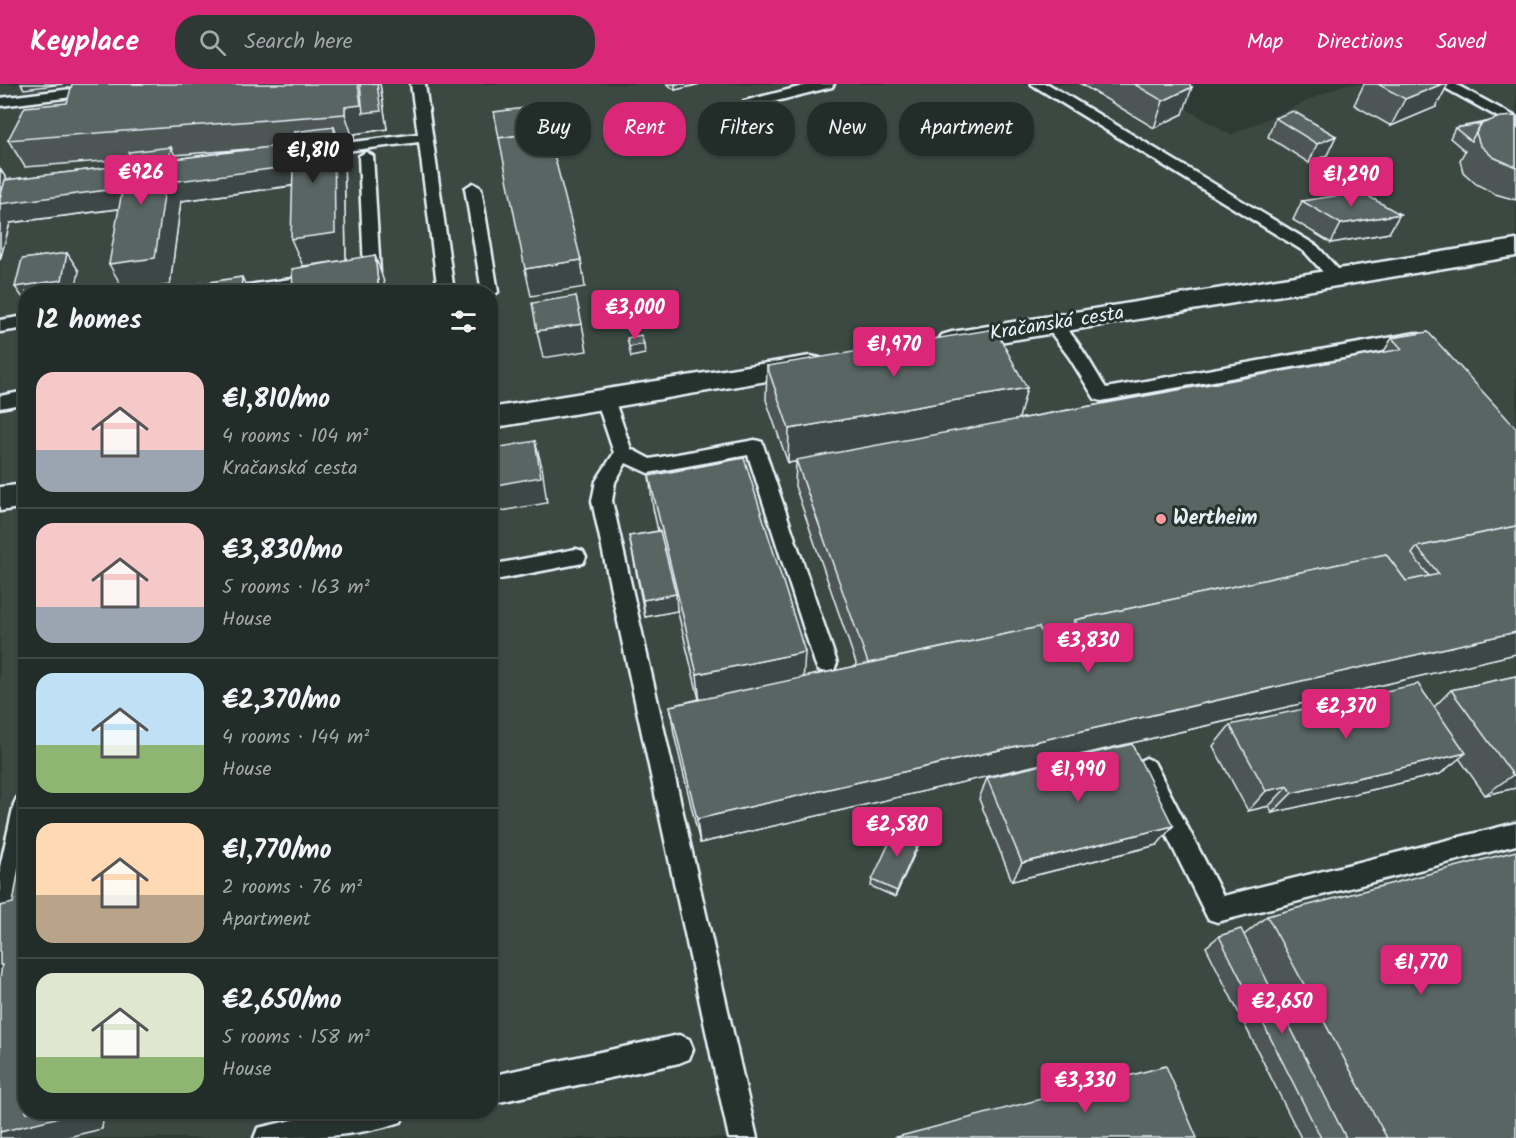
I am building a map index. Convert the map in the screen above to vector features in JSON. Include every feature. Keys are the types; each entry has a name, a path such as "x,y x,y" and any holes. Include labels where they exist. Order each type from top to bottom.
{"street":[{"name":"Kračanská cesta","path":"923,346 1516,248"},
{"path":"498,417 829,362"},
{"path":"0,499 18,496"}],"lane":[{"path":"0,102 144,84"},
{"path":"418,84 445,285"},
{"path":"757,102 827,84"},
{"path":"1038,84 1311,249 1338,278"},
{"path":"1445,84 1516,123"},
{"path":"303,152 425,137"},
{"path":"284,285 372,273 366,156"},
{"path":"473,188 489,285"},
{"path":"0,326 18,323"},
{"path":"1053,325 1075,353 1101,395 1421,338 1429,346"},
{"path":"0,402 18,399"},
{"path":"605,399 623,453 648,466 755,447 826,663"},
{"path":"623,453 606,481 602,501 743,1138"},
{"path":"498,572 576,557"},
{"path":"1146,769 1217,909 1516,834"},
{"path":"0,924 18,841"},
{"path":"498,1088 680,1049"},
{"path":"268,1138 358,1119"}],"shaded area":[{"path":"0,84 1144,84 1231,135 1345,84 1516,84 1516,1138 0,1138"}],"building":[{"path":"72,84 358,84 361,105 345,107 345,114 8,140 25,107 67,103"},
{"path":"360,84 377,84 381,111 363,113"},
{"path":"1134,84 1188,84 1192,87 1163,101"},
{"path":"1378,84 1442,84 1405,99"},
{"path":"516,109 516,136 499,138 494,112"},
{"path":"1293,111 1336,136 1317,144 1275,118"},
{"path":"1516,116 1516,167 1493,157 1480,145 1476,133 1481,124 1500,117"},
{"path":"1481,124 1471,141 1455,128"},
{"path":"334,127 335,233 291,239 294,132"},
{"path":"516,136 516,156 554,156 581,260 525,269 499,138"},
{"path":"294,144 293,166 171,182 174,159"},
{"path":"171,147 155,258 109,264 129,152"},
{"path":"127,165 123,188 0,204 5,180"},
{"path":"1361,192 1400,214 1341,224 1302,201"},
{"path":"67,253 62,280 15,287 22,259"},
{"path":"375,255 378,285 293,285 292,269"},
{"path":"242,277 241,285 197,284"},
{"path":"576,296 582,324 537,331 532,303"},
{"path":"995,329 1027,388 789,429 767,366"},
{"name":"Wertheim","path":"1428,332 1516,428 1516,526 1417,547 1412,554 1429,576 1406,581 1386,554 1075,620 1072,626 1084,650 1054,657 1039,627 868,663 796,460 1402,349 1392,338"},
{"path":"641,335 644,344 629,347 627,338"},
{"path":"535,441 541,477 498,485 498,448"},
{"path":"744,458 805,652 697,674 649,476"},
{"path":"1516,526 1516,632 697,819 670,706 1039,627 1054,657 1090,649 1075,620 1386,554 1406,581 1439,574 1417,547"},
{"path":"660,531 676,594 643,600 629,536"},
{"path":"1516,676 1516,774 1513,775 1451,690"},
{"path":"1418,684 1466,753 1292,793 1288,786 1266,791 1230,725"},
{"path":"1132,744 1173,826 1022,863 987,778"},
{"path":"898,824 922,835 897,891 872,880"},
{"path":"1516,851 1516,1138 1387,1138 1267,916"},
{"path":"18,875 18,1119 52,1119 0,1132 0,979 2,965 0,965 0,906 13,903"},
{"path":"1241,929 1346,1138 1321,1138 1219,936"},
{"path":"1166,1066 1197,1138 893,1138"}],"place":[{"name":"Wertheim","path":"1161,519"}]}
